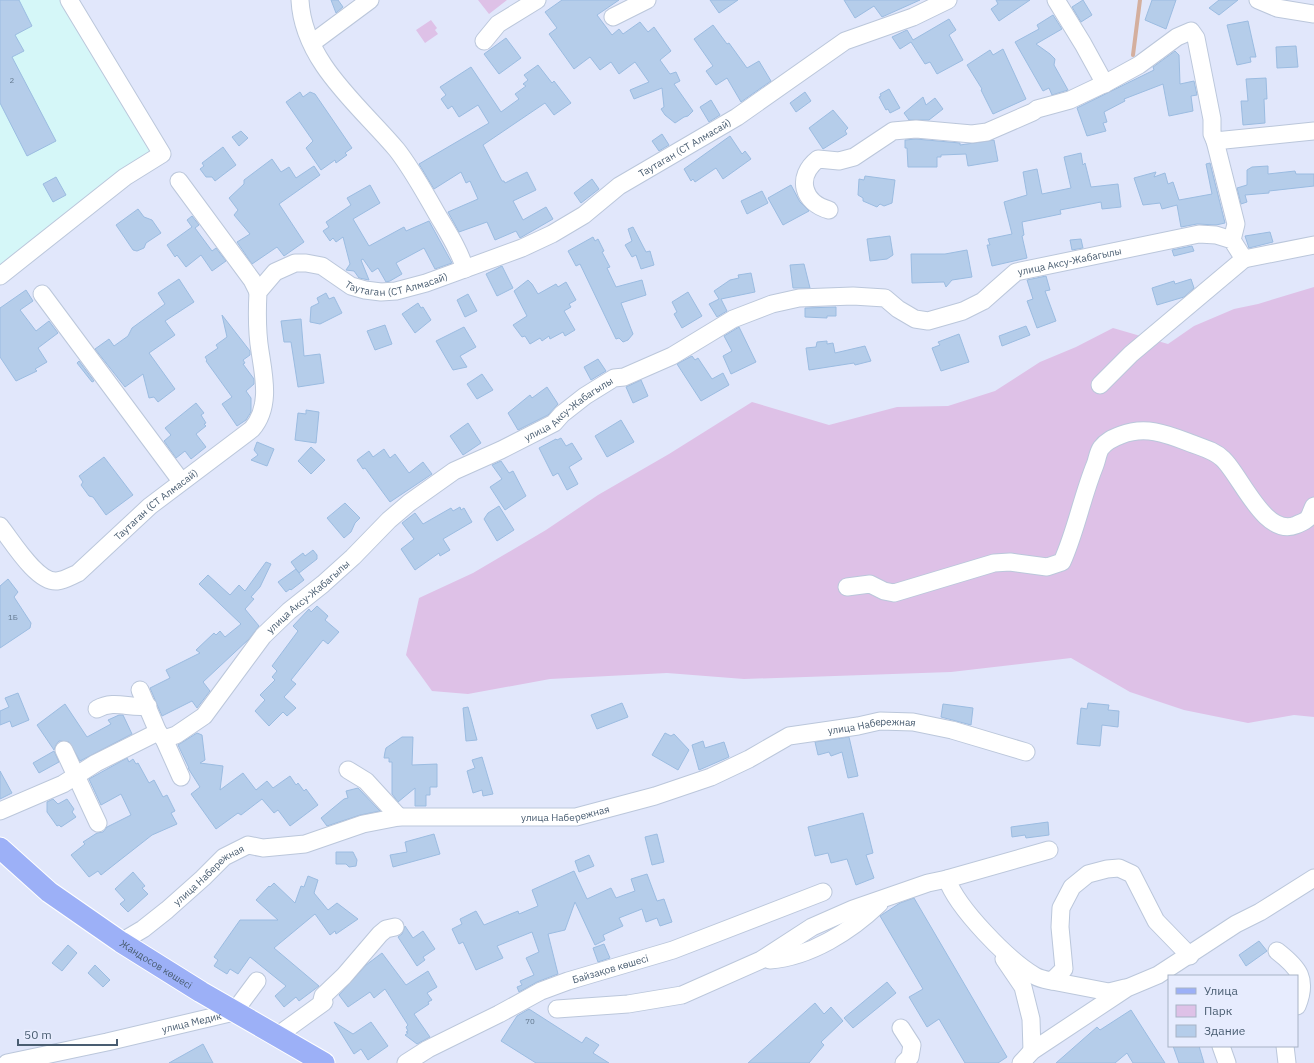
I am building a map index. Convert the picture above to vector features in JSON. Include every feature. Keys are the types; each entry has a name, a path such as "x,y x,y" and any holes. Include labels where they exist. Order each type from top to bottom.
{"main road":[{"name":"Жандосов көшесі","path":"0,848 49,892 121,942 234,1012 324,1063"}],"street":[{"path":"0,276 126,177 162,154 69,0"},
{"path":"300,0 301,14 312,43 324,64 344,90 397,151 409,168 447,231 465,269"},
{"path":"312,43 370,0"},
{"path":"484,41 498,24 537,0"},
{"path":"613,17 647,0"},
{"name":"Таутаган (СТ Алмасай)","path":"0,526 34,569 46,579 56,581 68,578 78,573 150,506 242,438 257,424 264,403 266,387 260,351 258,292 275,272 295,263 306,263 322,266 351,286 381,292 396,291 426,283 465,269 552,234 584,214 619,186 737,117 845,41 913,17 948,0"},
{"path":"1056,0 1105,84"},
{"path":"1258,0 1277,8 1314,14"},
{"path":"829,210 813,202 806,194 805,190 807,170 818,159 839,161 854,157 882,137 898,130 972,134 987,132 1037,109 1070,100 1105,84 1139,65 1177,37 1191,31 1196,38 1212,119 1212,134 1236,224 1232,240 1244,259"},
{"path":"1215,141 1314,131"},
{"path":"179,181 252,280 258,292"},
{"name":"улица Аксу-Жабагылы","path":"0,811 63,784 76,775 161,736 176,735 204,716 263,636 289,611 353,557 388,520 409,503 454,471 502,450 554,423 562,414 585,396 614,378 624,377 672,356 733,319 772,304 799,298 854,296 885,298 898,309 915,319 928,321 963,311 983,301 1016,272 1199,234 1216,235 1232,240"},
{"path":"1100,385 1130,354 1244,259 1314,245"},
{"path":"42,294 182,481"},
{"path":"847,586 870,584 884,591 894,593 994,563 1010,562 1047,567 1062,562 1069,546 1086,486 1100,449 1110,440 1132,430 1152,430 1163,432 1211,450 1222,458 1232,469 1262,513 1271,522 1281,526 1292,527 1309,518 1314,506"},
{"path":"140,690 181,776"},
{"path":"97,709 106,704 123,704 138,708 148,706"},
{"name":"улица Набережная","path":"121,942 143,929 203,878 224,857 248,845 263,848 305,844 363,824 399,817 576,817 655,796 711,777 749,759 789,736 858,726 880,720 913,722 952,730 1026,752"},
{"path":"64,750 98,823"},
{"path":"348,770 366,781 399,817"},
{"path":"557,1009 628,1004 682,995 762,960 812,927 853,909 928,883 1049,850"},
{"path":"1052,981 1064,969 1060,927 1061,908 1072,887 1088,874 1107,869 1119,868 1132,874 1156,921 1190,956"},
{"path":"947,879 951,891 988,935 1013,960 1030,973 1036,977 1052,981 1109,992 1127,988 1158,975 1190,956 1236,924 1260,912 1314,878"},
{"name":"Байзақов көшесі","path":"406,1063 428,1049 499,1014 541,991 568,981 673,950 823,892"},
{"path":"277,1036 324,1002 322,1000 323,996 344,976 380,934 386,929 395,927"},
{"path":"988,935 1023,987 1031,1019 1027,1057"},
{"path":"1278,951 1289,960 1302,977 1302,992 1298,1003"},
{"path":"234,1012 257,981"},
{"path":"1027,1057 1127,988"},
{"name":"улица Медик","path":"7,1063 107,1042 234,1012"},
{"path":"901,1028 912,1045 910,1057 904,1063"},
{"path":"1221,1047 1227,1063"},
{"path":"1285,1047 1287,1063"}],"shaded area":[{"path":"0,0 69,0 162,154 0,276"}],"green space":[{"path":"478,0 507,0 489,14"},
{"path":"431,20 437,28 435,30 438,34 425,43 416,30"},
{"path":"1314,287 1314,717 1294,715 1248,723 1184,710 1130,692 1071,658 951,672 744,679 667,673 550,679 468,694 432,691 406,655 419,598 473,573 546,530 598,495 669,454 752,402 829,425 897,407 948,406 995,391 1040,362 1076,347 1113,328 1168,344 1194,326 1234,309 1258,304"}],"building":[{"path":"0,0 19,0 32,26 15,35 24,51 12,57 56,141 27,156 0,103"},
{"path":"331,0 338,0 343,7 336,13"},
{"path":"562,0 619,0 597,15 612,35 619,29 623,34 640,22 648,32 654,27 671,51 660,60 670,74 676,72 680,81 674,84 693,111 688,116 675,123 665,115 661,109 664,107 662,88 634,99 630,90 649,82 635,62 619,74 611,62 600,70 590,57 574,69 549,34 557,28 545,12"},
{"path":"710,0 738,0 719,13"},
{"path":"844,0 920,0 882,17 874,6 855,18"},
{"path":"996,0 1030,0 999,21 991,9 998,4"},
{"path":"1083,0 1092,15 1081,22 1072,7"},
{"path":"1152,0 1176,0 1166,29 1145,20"},
{"path":"1219,0 1238,0 1219,15 1209,8"},
{"path":"1053,15 1062,29 1036,44 1055,59 1054,65 1068,90 1052,95 1049,88 1043,91 1015,42 1039,29 1037,25"},
{"path":"949,19 956,30 949,35 963,60 937,74 930,62 925,64 911,42 900,49 892,37 907,30 913,40"},
{"path":"1248,21 1256,57 1250,57 1251,62 1237,65 1227,25"},
{"path":"713,25 727,44 729,43 747,68 759,61 771,81 741,102 727,78 716,85 706,71 713,66 694,39"},
{"path":"506,38 521,58 499,74 484,54"},
{"path":"1296,46 1298,67 1277,68 1276,47"},
{"path":"1003,49 1026,99 993,114 981,90 982,89 967,65 990,50 993,55"},
{"path":"1175,51 1179,55 1180,84 1194,81 1197,95 1191,96 1193,111 1169,116 1163,84 1124,99 1125,101 1104,112 1107,122 1103,123 1106,131 1087,136 1077,108 1154,70 1153,67"},
{"path":"538,65 552,83 554,81 571,103 554,115 545,103 483,145 502,181 505,183 527,172 536,190 513,201 523,220 546,207 553,219 520,238 516,231 495,240 487,222 459,232 448,212 478,199 470,181 466,183 461,172 434,189 419,164 489,123 478,105 459,117 452,106 448,109 441,99 446,95 440,87 471,67 501,112 519,99 515,94 526,86 523,84 528,80 524,75"},
{"path":"1266,78 1267,99 1264,99 1265,123 1243,125 1241,101 1248,101 1246,79"},
{"path":"889,89 900,108 890,113 888,109 886,110 879,97 881,96 880,94"},
{"path":"300,92 303,97 310,92 315,94 352,148 345,153 347,155 336,163 335,160 321,170 306,148 313,141 286,102"},
{"path":"805,92 811,101 796,112 790,103"},
{"path":"923,97 926,105 935,98 943,109 929,120 909,120 904,113"},
{"path":"711,100 720,115 709,122 700,107"},
{"path":"833,110 848,128 845,131 847,134 823,149 809,128"},
{"path":"241,131 248,138 239,146 232,137"},
{"path":"662,134 669,145 659,151 652,141"},
{"path":"730,136 742,154 745,151 751,159 723,179 716,168 695,182 693,179 691,181 684,169"},
{"path":"916,139 960,143 960,145 994,140 998,161 968,166 966,154 941,155 941,157 937,157 937,167 908,167 905,140"},
{"path":"223,147 236,165 215,181 212,177 206,177 200,169 204,166 202,163"},
{"path":"1081,153 1083,165 1085,163 1091,187 1118,184 1121,207 1102,209 1101,202 1060,210 1061,214 1022,222 1024,235 1022,236 1027,258 992,266 987,245 990,245 988,239 1012,234 1004,202 1027,195 1023,172 1037,169 1042,194 1071,188 1064,157"},
{"path":"272,159 281,172 289,167 296,178 314,166 320,175 279,204 304,242 284,256 277,247 252,264 237,242 250,234 234,215 238,210 229,198 244,184 244,180"},
{"path":"1210,163 1225,223 1216,225 1197,224 1181,227 1177,205 1162,209 1160,203 1143,205 1134,178 1156,172 1154,177 1165,173 1168,184 1173,182 1179,200 1212,194 1206,164"},
{"path":"1268,166 1268,174 1295,171 1296,174 1314,174 1314,186 1245,195 1247,202 1241,204 1237,188 1247,185 1247,170 1252,167"},
{"path":"865,176 895,180 892,203 884,206 880,204 877,207 863,201 863,198 858,195 859,179 864,180"},
{"path":"56,177 66,195 53,202 43,184"},
{"path":"592,179 599,189 581,203 574,193"},
{"path":"370,185 380,203 353,219 369,246 404,227 406,231 429,221 452,263 435,269 424,248 396,263 402,274 390,281 386,282 378,268 372,272 363,259 361,260 369,280 359,278 354,271 346,270 350,264 343,237 336,242 333,238 330,241 323,231 329,227 326,222 351,205 347,198"},
{"path":"791,185 800,202 809,211 783,225 768,198"},
{"path":"762,191 768,203 747,214 741,201"},
{"path":"138,209 144,217 152,220 161,233 146,243 144,248 137,251 133,250 116,225"},
{"path":"192,216 199,225 195,228 212,251 216,248 226,261 212,271 201,255 186,267 177,255 175,257 167,245 192,227 187,220"},
{"path":"633,227 646,252 650,251 654,265 641,269 636,255 632,257 625,245 632,241 628,229"},
{"path":"1270,232 1273,242 1249,248 1245,236"},
{"path":"890,236 893,255 887,259 870,261 867,239"},
{"path":"593,237 595,241 598,239 604,251 602,252 610,267 607,268 616,287 642,280 646,295 621,303 633,334 628,340 623,342 619,338 616,339 580,264 576,266 568,251"},
{"path":"1081,239 1083,248 1072,250 1070,240"},
{"path":"1192,246 1194,251 1174,256 1172,250"},
{"path":"967,250 972,277 952,280 946,287 944,282 912,283 911,254 945,254"},
{"path":"804,264 810,288 793,288 790,265"},
{"path":"502,266 513,288 497,296 486,274"},
{"path":"751,273 755,292 721,299 727,311 717,317 709,304 719,299 714,291 730,280 739,278 738,275"},
{"path":"1046,276 1050,290 1045,291 1056,321 1037,328 1027,301 1033,299 1027,280"},
{"path":"179,279 194,302 165,321 175,335 149,353 175,389 158,402 154,397 149,398 143,374 125,387 95,349 109,339 114,346 128,336 132,328 165,304 158,293"},
{"path":"1191,279 1194,288 1184,297 1157,305 1152,288 1174,281 1175,284"},
{"path":"528,280 538,294 556,284 558,287 566,282 576,300 569,304 571,307 564,311 575,330 565,336 563,332 550,339 549,336 542,341 540,338 530,344 525,336 522,337 513,325 527,316 514,291"},
{"path":"26,290 33,301 20,310 36,331 49,321 58,333 38,348 47,362 35,369 37,371 16,381 0,357 0,308"},
{"path":"688,292 702,316 682,328 674,314 677,312 672,302"},
{"path":"326,293 329,299 334,297 342,313 320,324 310,322 311,307 319,303 317,298"},
{"path":"468,294 477,311 465,317 457,300"},
{"path":"418,303 421,308 423,307 431,320 415,333 402,314"},
{"path":"836,307 836,316 827,316 827,318 805,317 805,308"},
{"path":"222,315 250,351 250,355 243,360 245,363 243,364 254,379 254,384 246,391 251,398 251,412 246,420 237,426 222,404 232,397 206,361 207,360 205,357 218,348 216,345 227,337"},
{"path":"301,319 304,356 320,354 324,383 298,387 291,342 284,342 281,321"},
{"path":"385,325 392,344 375,350 367,331"},
{"path":"1026,326 1030,335 1002,346 999,336"},
{"path":"464,327 476,347 460,356 467,367 453,370 436,341"},
{"path":"739,327 756,362 731,374 723,356 732,351 724,336"},
{"path":"959,334 969,362 941,371 932,348 940,345 938,342"},
{"path":"827,341 827,344 833,343 835,353 865,346 871,361 855,365 854,363 809,370 806,348 816,347 817,342"},
{"path":"692,356 695,360 698,358 712,379 723,373 729,385 701,401 677,364"},
{"path":"598,359 606,371 591,380 584,367"},
{"path":"79,361 94,381 92,382 77,363"},
{"path":"482,374 493,390 477,399 467,384"},
{"path":"641,380 648,396 633,403 626,387"},
{"path":"547,387 558,404 548,415 518,430 508,413 530,395 532,398"},
{"path":"196,403 204,413 201,415 206,423 204,424 206,426 196,434 206,447 191,459 185,451 176,458 164,441 171,435 165,428"},
{"path":"306,410 319,412 316,443 295,440 298,413 306,414"},
{"path":"621,420 634,442 607,457 595,436"},
{"path":"468,423 481,443 463,455 450,436"},
{"path":"561,438 566,446 572,443 582,459 569,467 578,484 567,490 558,473 553,476 539,448"},
{"path":"257,442 274,449 267,466 251,460 258,455 254,450"},
{"path":"311,447 325,460 311,474 298,461"},
{"path":"384,449 390,458 395,454 409,473 423,462 432,474 390,502 365,468 363,469 357,460 369,451 373,457"},
{"path":"104,457 133,495 106,515 93,497 89,496 81,485 83,482 79,476"},
{"path":"501,461 509,473 513,471 526,496 505,510 490,487 502,479 492,465"},
{"path":"345,503 360,518 355,523 351,532 344,538 327,518"},
{"path":"499,506 514,530 497,541 484,519 488,513"},
{"path":"460,507 461,510 464,508 472,522 443,539 450,550 440,556 439,553 415,570 401,549 414,539 402,523 415,513 423,524 451,508 453,511"},
{"path":"313,550 317,555 317,559 299,573 291,562 303,553 305,556"},
{"path":"266,562 271,564 260,587 251,597 254,599 245,609 259,626 249,639 203,682 210,691 197,708 192,701 162,716 150,688 170,678 166,670 200,653 196,650 214,633 216,635 220,631 225,637 241,624 199,584 208,575 230,595 239,585 245,591"},
{"path":"296,569 304,580 286,592 278,582"},
{"path":"8,579 18,592 14,597 31,623 30,628 0,648 0,586"},
{"path":"317,606 328,616 325,620 339,632 328,644 323,640 291,680 296,684 284,697 296,708 287,716 283,712 269,726 255,711 265,700 260,695 275,680 272,677 277,671 272,666 298,631 293,626 309,609 311,612"},
{"path":"18,693 29,720 12,727 10,721 0,725 0,711 9,707 5,698"},
{"path":"622,703 628,717 597,729 591,715"},
{"path":"1088,703 1109,705 1108,710 1119,711 1118,727 1102,725 1100,746 1077,744 1081,708 1087,709"},
{"path":"65,704 87,737 111,724 108,720 119,715 123,715 132,734 80,761 69,742 59,741 54,750 37,725"},
{"path":"943,704 973,708 971,725 941,717"},
{"path":"468,707 477,740 466,741 463,708"},
{"path":"197,733 202,735 205,760 200,763 223,766 220,790 243,773 256,790 267,781 273,788 290,776 296,785 298,783 304,791 306,789 318,805 290,826 278,810 274,813 262,799 241,815 238,813 216,829 191,794 200,787 188,768 178,745"},
{"path":"665,733 671,736 674,734 689,750 678,770 652,755"},
{"path":"402,737 413,737 412,765 437,764 437,787 430,787 430,795 426,795 426,806 415,806 415,788 398,802 392,794 392,762 389,762 389,758 384,758 385,752 386,748"},
{"path":"849,737 858,776 848,778 842,752 831,756 829,752 818,755 815,742"},
{"path":"703,741 705,748 724,742 729,757 699,770 692,745"},
{"path":"54,751 59,762 39,773 33,763"},
{"path":"482,757 493,794 483,796 482,790 473,793 467,771 475,768 472,760"},
{"path":"127,758 129,762 133,759 136,764 138,763 149,783 154,780 163,797 167,795 175,811 171,813 177,824 152,835 101,875 98,871 89,877 71,855 85,844 83,842 97,833 103,832 107,827 131,815 121,794 101,805 89,779"},
{"path":"0,771 12,793 0,799"},
{"path":"358,788 380,811 360,815 327,826 321,818 344,799 348,798 346,791"},
{"path":"53,799 58,804 67,799 74,809 72,812 76,817 61,827 59,825 57,826 47,812 47,802"},
{"path":"863,813 873,853 866,855 874,878 856,885 847,859 831,863 828,853 815,856 808,827"},
{"path":"1048,822 1049,835 1026,838 1025,835 1012,837 1011,827"},
{"path":"434,834 440,854 393,867 390,855 407,852 405,842"},
{"path":"657,834 664,862 652,865 645,837"},
{"path":"336,852 353,852 357,860 356,866 349,867 346,864 336,864"},
{"path":"589,855 594,866 579,872 575,861"},
{"path":"574,871 587,899 611,888 616,898 635,891 631,879 647,874 657,901 664,899 672,922 660,926 657,918 646,922 642,909 619,918 623,926 603,935 605,940 595,945 575,902 565,930 548,934 558,974 537,982 519,992 517,987 522,985 520,981 534,975 526,958 539,952 532,932 497,946 503,958 476,970 463,942 459,944 452,929 462,924 460,919 476,911 484,925 518,911 519,914 538,906 532,890"},
{"path":"133,872 145,886 142,888 148,894 128,912 120,904 125,900 115,889"},
{"path":"308,876 318,880 314,893 328,910 337,903 358,919 336,934 335,931 330,935 315,914 274,948 319,986 299,1001 296,997 284,1007 275,996 286,986 250,957 238,974 230,969 227,974 214,966 218,960 214,957 240,920 278,920 256,900 269,886 270,887 274,883 295,903 301,886 304,887"},
{"path":"914,898 1007,1057 998,1063 965,1063 939,1019 927,1027 909,997 923,989 880,916 900,903"},
{"path":"405,926 413,938 423,931 435,949 423,957 425,960 417,966 398,937 402,934"},
{"path":"1259,941 1267,951 1246,966 1239,955"},
{"path":"604,944 610,958 598,962 593,948"},
{"path":"68,945 77,953 62,971 52,963"},
{"path":"382,953 406,985 428,971 437,987 427,993 432,1000 428,1002 429,1004 414,1014 430,1037 417,1044 405,1035 408,1033 406,1032 408,1031 406,1027 408,1025 385,989 374,998 370,992 348,1007 339,995 366,965"},
{"path":"95,965 110,980 103,987 88,973"},
{"path":"887,982 896,993 853,1028 844,1018"},
{"path":"815,1003 824,1014 831,1007 843,1021 821,1042 824,1045 809,1063 748,1063"},
{"path":"529,1009 582,1043 586,1037 599,1045 593,1053 609,1063 536,1063 501,1041 517,1016"},
{"path":"1131,1010 1165,1063 1133,1063 1127,1053 1115,1063 1056,1063 1097,1027 1100,1030"},
{"path":"334,1022 353,1034 371,1022 388,1046 368,1060 361,1049 354,1054"},
{"path":"203,1044 213,1063 169,1063"},
{"path":"1173,1047 1199,1047 1204,1063 1179,1063"}],"waterway":[{"path":"1133,55 1140,0"}]}
